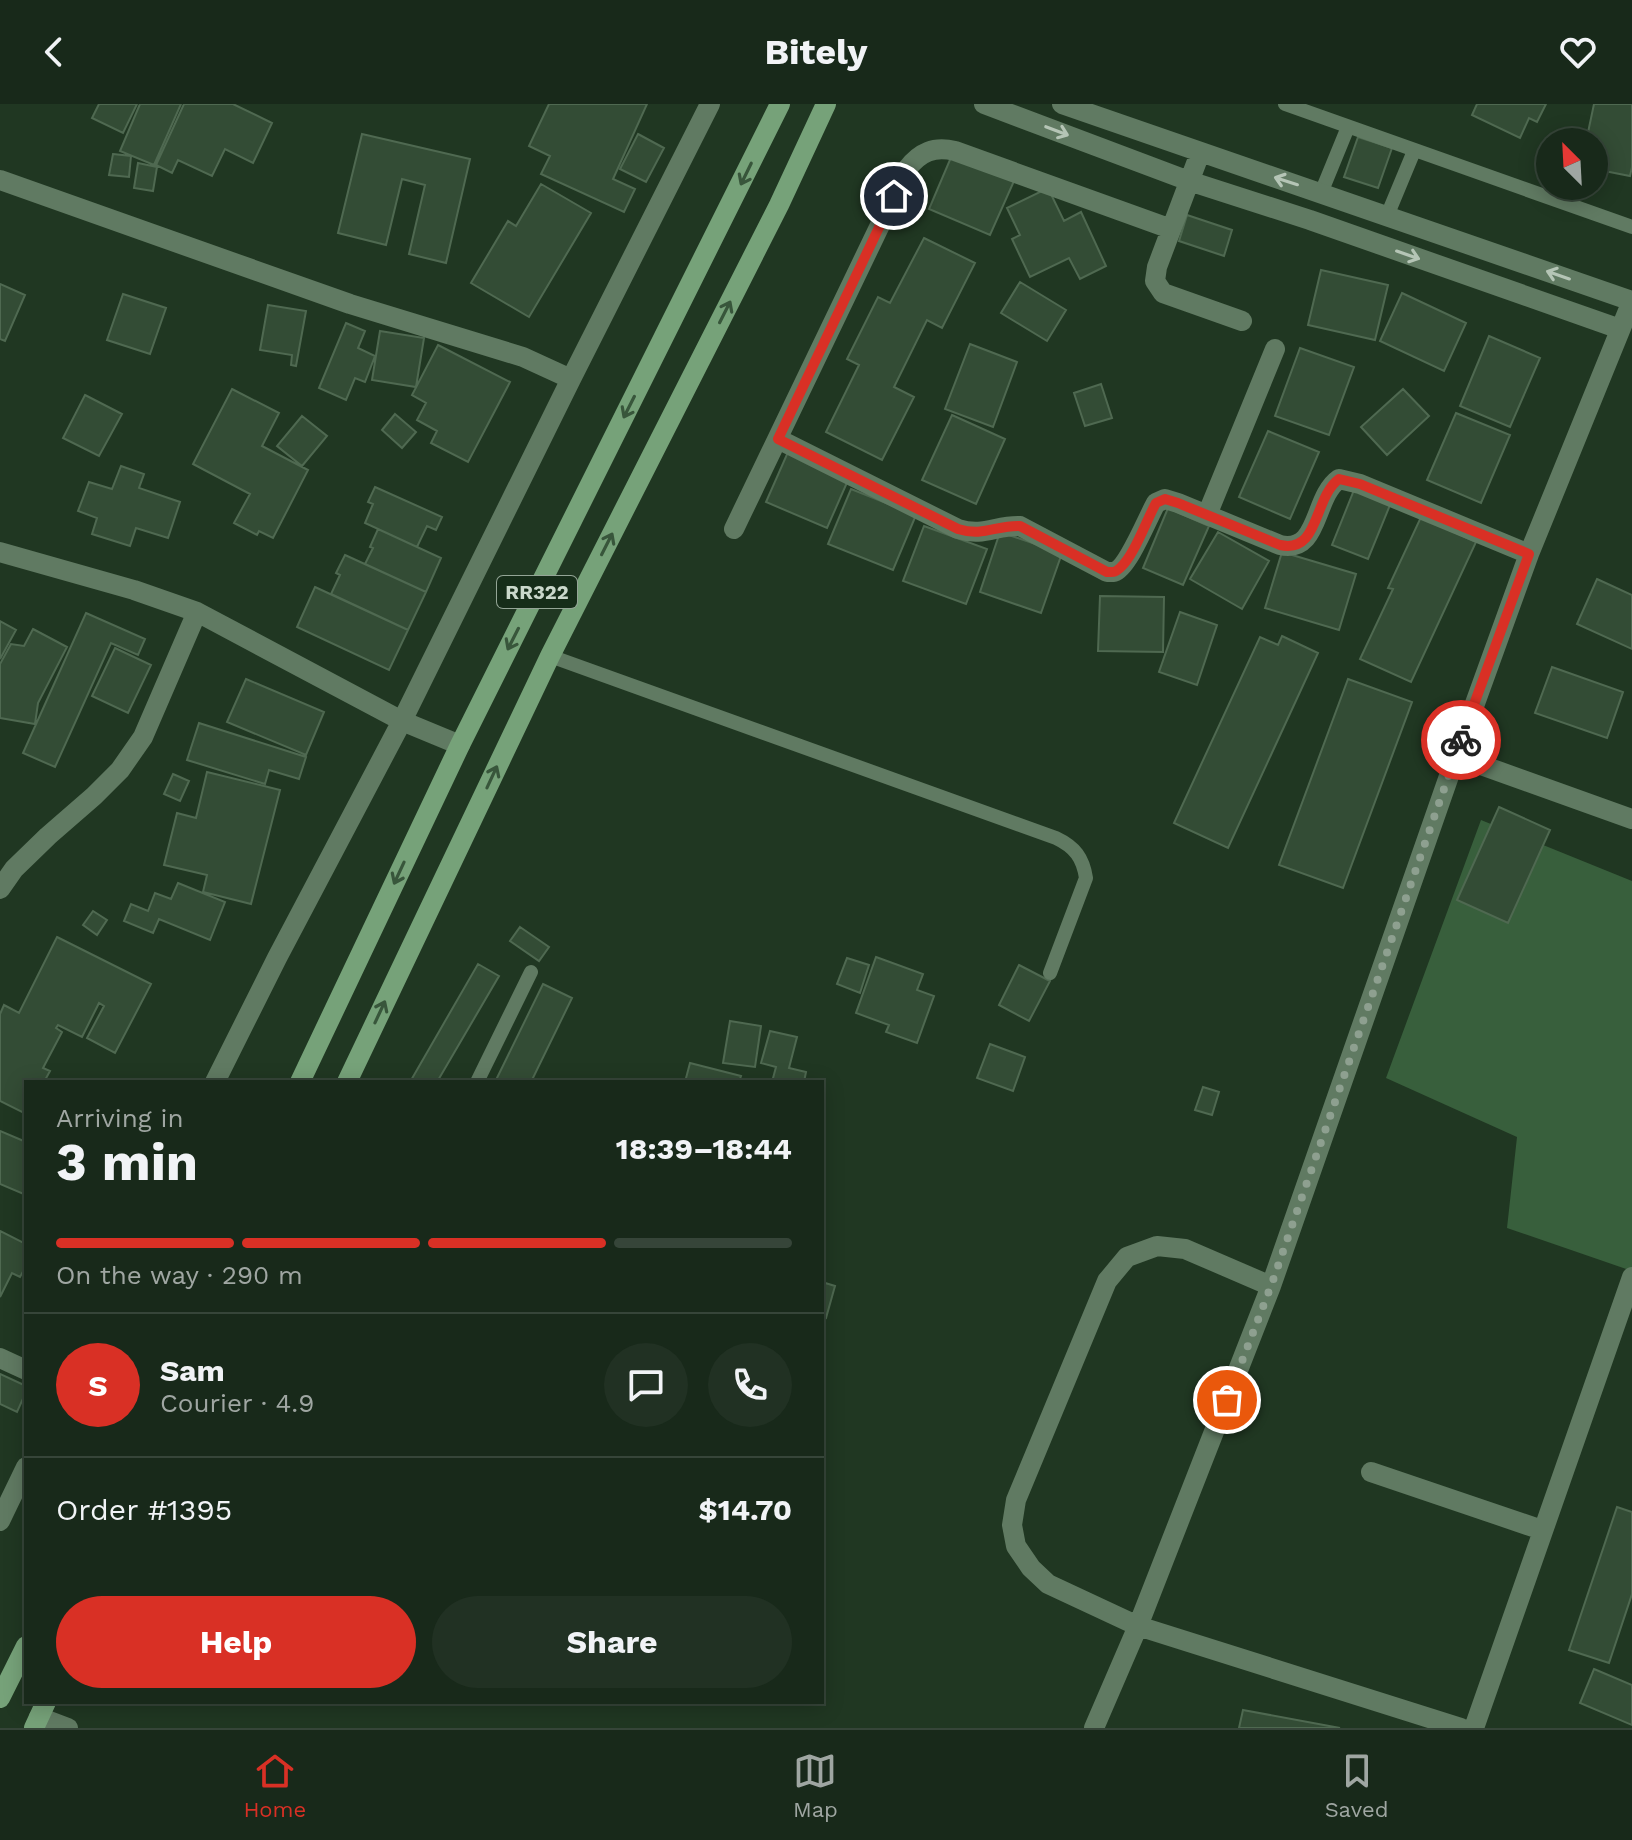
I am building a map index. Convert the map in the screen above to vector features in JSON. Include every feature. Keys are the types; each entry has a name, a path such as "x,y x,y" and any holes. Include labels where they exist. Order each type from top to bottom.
{"main road":[{"name":"RR322","path":"301,1080 460,745 780,104"},
{"name":"RR322","path":"348,1080 550,656 779,205 826,104"},
{"path":"0,1698 24,1650"}],"street":[{"path":"216,1080 402,721 710,104"},
{"path":"984,104 1189,181 1310,220 1620,329"},
{"path":"1062,104 1632,301 1529,554 1271,1286 1138,1626 1094,1728"},
{"path":"734,529 907,169 922,154 943,148 955,151 1171,229"},
{"path":"1200,153 1155,274 1158,288 1170,296 1242,321"},
{"path":"0,180 350,304 523,357 571,379"},
{"path":"1310,220 1321,193"},
{"path":"1377,244 1387,216"},
{"path":"1207,515 1275,349"},
{"path":"778,439 958,529 971,533 1020,526 1107,572 1120,568 1128,558 1156,503 1165,499 1290,547 1300,544 1308,536 1327,491 1339,479 1529,554"},
{"path":"0,552 134,590 197,612 402,721 460,745"},
{"path":"0,889 14,869 120,770 143,737 197,612"},
{"path":"1456,756 1632,819"},
{"path":"1271,1286 1185,1249 1157,1246 1127,1257 1107,1281 1016,1500 1012,1525 1016,1546 1031,1568 1048,1584 1138,1626 1461,1728"},
{"path":"1474,1728 1631,1282"},
{"path":"0,1358 24,1369"},
{"path":"0,1521 24,1471"},
{"path":"1371,1472 1542,1530"},
{"path":"40,1716 68,1728"}],"lane":[{"path":"1285,104 1632,227"},
{"path":"1321,193 1348,127"},
{"path":"1387,216 1414,151"},
{"path":"550,656 1069,844 1084,865 1086,878 1050,973"},
{"path":"478,1080 531,972"}],"green space":[{"path":"1481,820 1632,881 1632,1271 1507,1228 1517,1137 1386,1078"}],"building":[{"path":"99,104 137,104 123,133 92,118"},
{"path":"140,104 181,104 154,165 120,151"},
{"path":"184,104 233,104 272,123 253,163 225,149 212,176 178,160 172,173 156,165"},
{"path":"549,104 647,104 613,179 635,189 624,212 541,174 550,156 529,146"},
{"path":"1477,104 1546,104 1537,122 1529,118 1520,138 1472,115"},
{"path":"1594,104 1632,104 1630,176 1608,172 1608,128 1589,128"},
{"path":"362,134 470,159 446,263 409,254 425,185 402,179 386,245 338,233"},
{"path":"638,134 664,148 646,182 620,169"},
{"path":"1358,137 1392,148 1378,188 1344,177"},
{"path":"113,154 131,156 129,177 109,175"},
{"path":"952,155 1014,181 990,235 929,209"},
{"path":"138,163 157,167 153,191 134,188"},
{"path":"541,184 591,213 529,317 471,283 508,221 516,226"},
{"path":"1048,188 1064,221 1081,212 1106,266 1080,279 1069,258 1030,277 1012,239 1020,235 1007,208"},
{"path":"1187,215 1232,230 1224,256 1179,241"},
{"path":"924,238 975,263 942,328 927,320 894,387 914,397 882,460 826,432 859,365 847,359 878,297 890,303"},
{"path":"1321,270 1388,285 1375,340 1308,325"},
{"path":"1020,282 1066,310 1047,341 1001,313"},
{"path":"0,284 25,295 5,341 0,339"},
{"path":"1402,293 1466,323 1444,371 1380,341"},
{"path":"123,294 166,308 150,354 107,340"},
{"path":"268,305 306,311 296,366 291,365 292,355 260,350"},
{"path":"346,323 365,331 358,348 375,356 365,382 355,378 346,400 319,388"},
{"path":"380,331 424,338 416,387 372,380"},
{"path":"1489,336 1540,358 1510,427 1460,406"},
{"path":"970,344 1017,362 993,427 945,409"},
{"path":"438,345 510,382 468,462 431,443 437,431 417,420 426,403 412,395"},
{"path":"1300,348 1354,367 1329,435 1275,416"},
{"path":"1101,384 1112,418 1085,426 1074,393"},
{"path":"232,389 279,413 262,446 308,470 273,538 259,531 257,535 234,523 250,494 193,464"},
{"path":"1403,389 1429,416 1387,455 1361,427"},
{"path":"85,395 122,414 99,456 63,438"},
{"path":"1456,413 1510,435 1481,503 1427,480"},
{"path":"395,414 416,432 402,448 382,430"},
{"path":"952,415 1005,439 976,504 922,480"},
{"path":"302,416 327,436 302,466 277,446"},
{"path":"1268,431 1319,452 1290,519 1239,497"},
{"path":"788,452 849,478 827,528 766,502"},
{"path":"121,466 144,474 139,488 180,502 168,538 136,528 130,546 92,534 97,518 78,511 89,482 112,489"},
{"path":"375,487 442,517 436,530 427,526 417,547 365,523 373,504 368,502"},
{"path":"851,489 916,515 893,570 828,544"},
{"path":"1354,490 1390,505 1368,559 1332,545"},
{"path":"1168,508 1209,526 1183,585 1143,568"},
{"path":"1421,517 1476,542 1411,682 1360,659 1393,589 1388,588"},
{"path":"924,526 987,549 966,604 903,581"},
{"path":"378,529 441,558 426,592 365,564"},
{"path":"1000,532 1062,553 1041,613 980,592"},
{"path":"1218,532 1269,561 1242,609 1190,579"},
{"path":"1282,552 1356,574 1339,630 1265,608"},
{"path":"345,555 426,592 408,630 331,594"},
{"path":"1597,579 1632,595 1632,649 1577,624"},
{"path":"315,587 408,630 389,670 297,627"},
{"path":"1100,596 1164,597 1163,652 1098,651"},
{"path":"1180,612 1217,625 1197,685 1159,672"},
{"path":"86,613 145,639 138,655 111,643 55,767 23,753"},
{"path":"0,621 16,630 0,659"},
{"path":"33,629 67,647 38,703 35,724 0,718 0,664 11,644 24,646"},
{"path":"1282,636 1318,653 1228,848 1174,823 1260,637 1278,645"},
{"path":"115,648 151,665 128,713 92,696"},
{"path":"1552,667 1623,692 1607,738 1535,713"},
{"path":"246,679 324,712 306,755 227,722"},
{"path":"1348,679 1412,702 1343,888 1279,865"},
{"path":"199,723 306,757 299,779 269,770 265,784 187,760"},
{"path":"207,772 280,790 251,904 203,892 207,875 164,865 177,813 196,818"},
{"path":"173,774 189,781 180,801 164,794"},
{"path":"1499,807 1550,830 1508,923 1457,900"},
{"path":"178,883 225,902 210,940 159,919 153,933 124,921 131,904 148,911 155,893 171,899"},
{"path":"93,911 107,920 97,935 83,925"},
{"path":"520,927 549,947 539,961 510,941"},
{"path":"57,937 151,984 115,1053 87,1038 104,1006 99,1003 82,1037 58,1025 56,1028 62,1032 43,1068 50,1071 45,1080 24,1080 24,1113 0,1101 0,1014 4,1005 19,1013"},
{"path":"876,957 923,974 917,990 934,996 917,1043 886,1032 889,1025 856,1013"},
{"path":"847,958 869,965 860,993 837,984"},
{"path":"478,964 499,976 438,1080 411,1080"},
{"path":"1019,965 1050,981 1029,1021 999,1005"},
{"path":"543,984 572,998 532,1080 496,1080"},
{"path":"730,1021 761,1026 755,1067 723,1063"},
{"path":"770,1031 797,1037 789,1068 806,1072 804,1080 773,1080 776,1067 761,1063"},
{"path":"990,1044 1025,1057 1013,1091 977,1078"},
{"path":"690,1063 741,1076 740,1080 686,1080"},
{"path":"1203,1087 1219,1092 1212,1115 1195,1110"},
{"path":"0,1131 24,1141 24,1194 0,1184"},
{"path":"0,1231 24,1243 24,1270 20,1277 12,1273 0,1297"},
{"path":"824,1283 835,1286 824,1318"},
{"path":"0,1374 24,1385 24,1396 17,1412 0,1404"},
{"path":"1617,1507 1632,1512 1632,1594 1609,1663 1569,1650"},
{"path":"1594,1669 1632,1685 1632,1725 1580,1703"},
{"path":"1243,1710 1340,1728 1239,1728"}],"way so far":[{"path":"1227,1400 1271,1286 1461,740"}],"route":[{"path":"894,196 778,439 958,529 971,533 1020,526 1107,572 1120,568 1128,558 1156,503 1165,499 1290,547 1300,544 1308,536 1327,491 1339,479 1360,484 1529,554 1461,740"}]}
